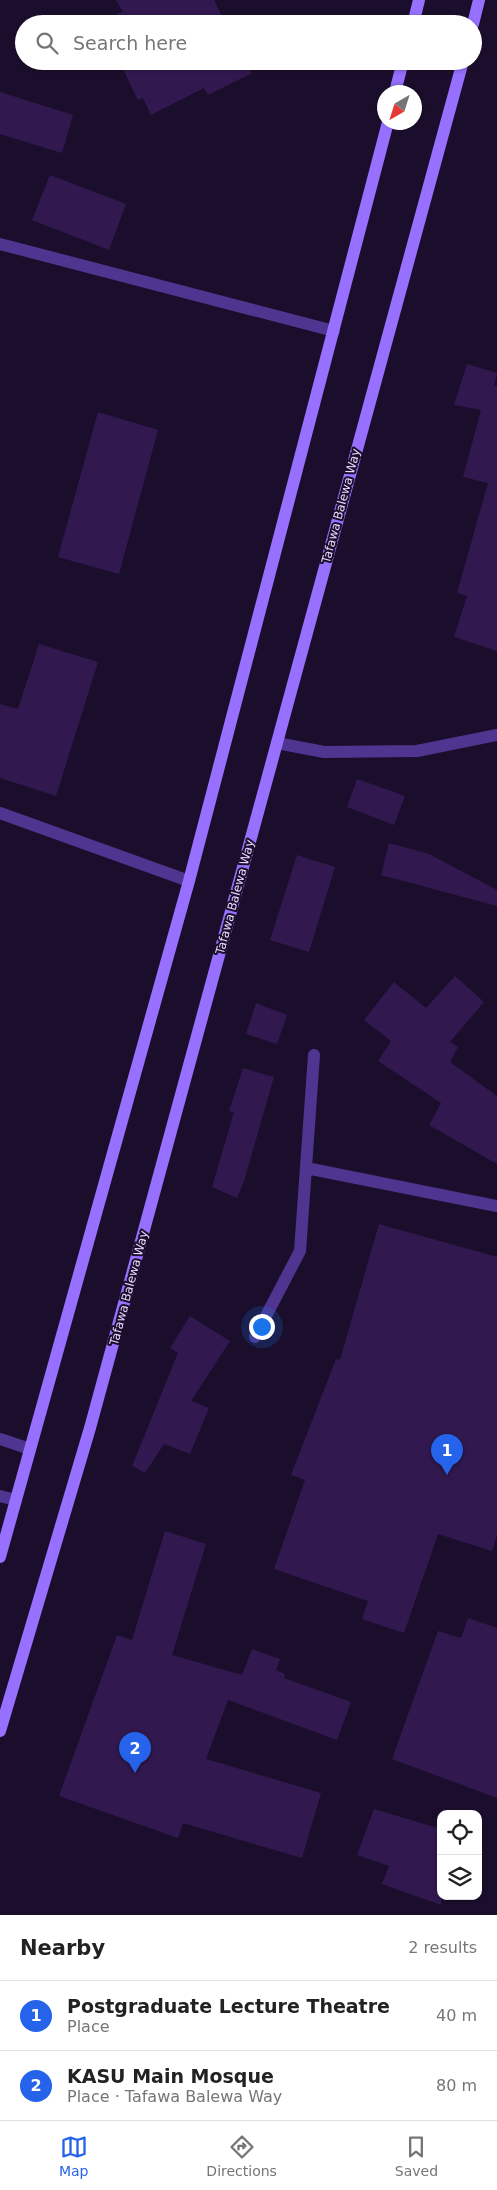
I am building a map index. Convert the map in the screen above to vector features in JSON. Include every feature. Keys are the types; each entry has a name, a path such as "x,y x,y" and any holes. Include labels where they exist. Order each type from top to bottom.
{"main road":[{"path":"415,15 419,0"},
{"path":"475,15 479,0"},
{"path":"397,85 401,70"},
{"name":"Tafawa Balewa Way","path":"0,1731 90,1428 460,70"},
{"path":"0,1557 189,881 386,130"}],"street":[{"path":"0,244 334,330"},
{"path":"277,743 324,752 417,751 497,735"},
{"path":"0,813 189,881"},
{"path":"255,1337 300,1251 314,1055"},
{"path":"306,1168 497,1206"},
{"path":"0,1440 30,1449"},
{"path":"0,1496 16,1500"}],"building":[{"path":"116,0 214,0 222,15 117,15 123,12"},
{"path":"123,70 250,70 252,73 208,95 204,88 151,115 143,98 138,100"},
{"path":"0,92 73,115 62,153 0,134"},
{"path":"50,175 126,204 109,250 32,220"},
{"path":"467,364 497,373 494,386 497,386 497,651 454,637 467,596 457,593 488,483 463,477 481,410 454,405"},
{"path":"98,412 158,430 119,574 58,557"},
{"path":"39,644 98,662 56,796 0,778 0,704 18,709"},
{"path":"357,779 405,796 394,825 347,807"},
{"path":"389,843 429,854 497,890 497,906 381,875"},
{"path":"297,855 335,867 309,952 270,940"},
{"path":"455,976 484,1002 450,1042 458,1047 450,1062 497,1096 497,1164 429,1125 441,1103 378,1061 391,1041 364,1020 394,982 426,1008"},
{"path":"256,1003 287,1015 277,1044 246,1034"},
{"path":"243,1068 274,1077 244,1181 237,1198 212,1187 234,1112 229,1111"},
{"path":"379,1224 497,1257 497,1535 492,1551 438,1534 404,1633 362,1619 368,1601 274,1569 305,1480 291,1475 336,1359 340,1360"},
{"path":"190,1316 230,1341 191,1401 209,1408 190,1454 164,1444 145,1473 132,1466 178,1353 170,1348"},
{"path":"165,1531 206,1544 172,1655 242,1675 252,1649 280,1659 276,1670 285,1674 284,1678 351,1702 337,1740 228,1700 206,1759 321,1793 302,1858 183,1823 178,1838 59,1796 117,1635 132,1640"},
{"path":"468,1618 497,1628 497,1798 392,1759 438,1631 461,1638"},
{"path":"374,1809 437,1828 437,1900 441,1900 441,1905 382,1884 389,1866 357,1855"}],"place":[{"name":"Postgraduate Lecture Theatre","path":"447,1475"},
{"name":"KASU Main Mosque","path":"135,1773"}]}
